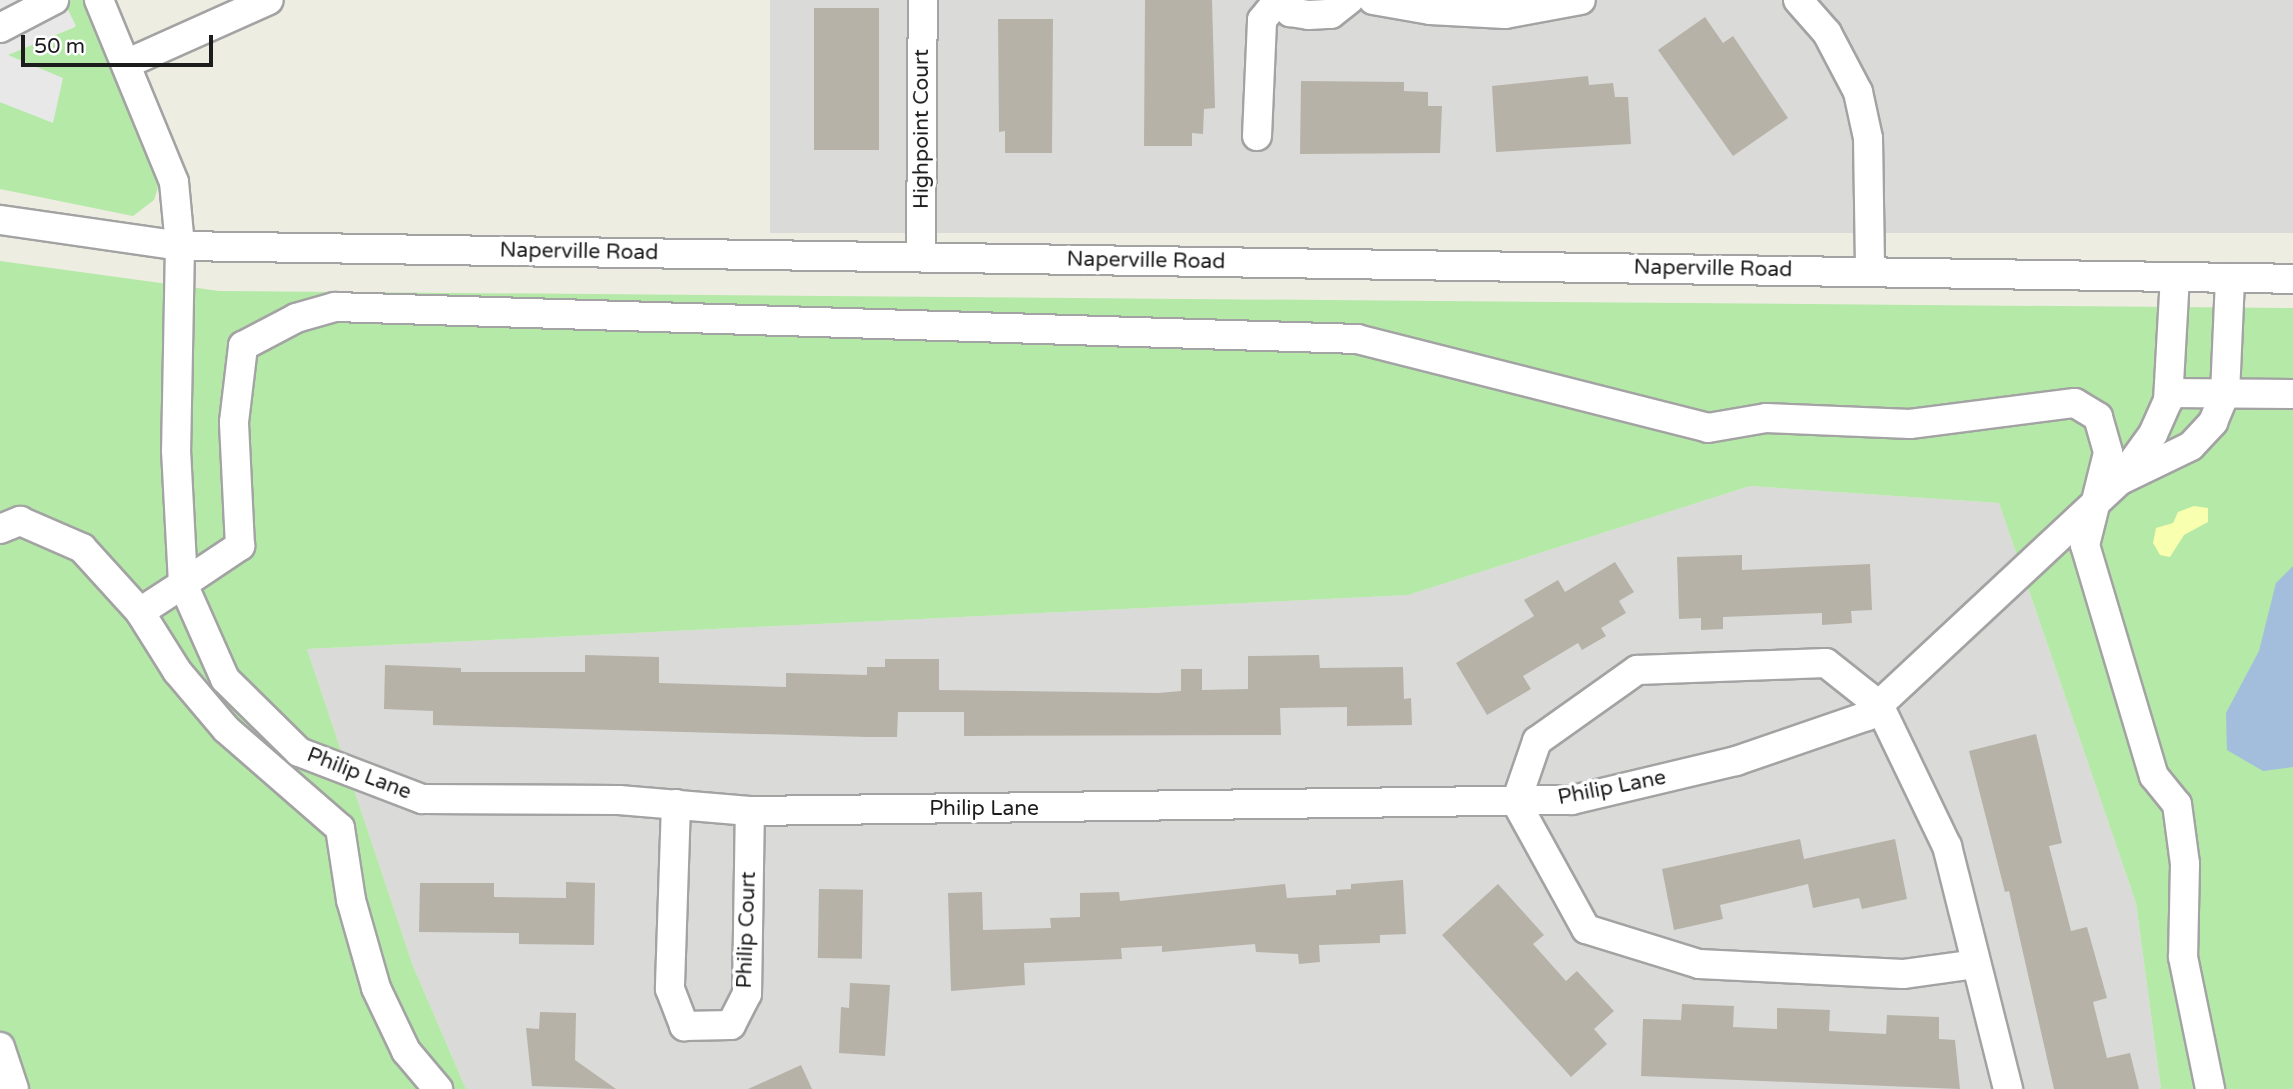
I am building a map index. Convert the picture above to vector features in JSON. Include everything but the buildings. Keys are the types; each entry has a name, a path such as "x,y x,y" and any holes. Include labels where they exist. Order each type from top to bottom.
{"street":[{"path":"0,28 54,0"},
{"name":"Philip Lane","path":"99,0 128,63 174,182 180,246 176,450 183,584 225,679 299,752 422,799 676,804 750,811 1516,802 1572,800 1735,761 1867,716 2119,481 2153,434 2170,393 2175,277"},
{"path":"128,63 269,0"},
{"name":"Highpoint Court","path":"921,257 923,0"},
{"path":"1257,136 1262,20 1279,0 1290,12 1309,15 1331,14 1349,0"},
{"path":"1373,0 1430,10 1505,14 1581,0"},
{"path":"1798,0 1827,33 1858,92 1868,138 1870,271"},
{"name":"Naperville Road","path":"0,220 180,246 2293,279"},
{"name":"Philip Lane","path":"2119,481 2191,446 2213,422 2225,394 2230,278"},
{"path":"140,612 240,545 234,422 243,346 296,318 335,307 1357,339 1708,428 1766,418 1910,424 2075,403 2098,416 2108,453 2085,545 2154,776 2177,804 2185,864 2183,957 2210,1089"},
{"path":"2170,393 2293,394"},
{"path":"0,528 20,521 82,548 140,612 177,671 226,729 340,828 351,900 376,988 406,1051 438,1089"},
{"path":"1976,964 1903,974 1699,964 1586,929 1516,802 1537,741 1637,670 1826,663 1880,705 1947,846 2008,1089"},
{"name":"Philip Court","path":"676,804 670,989 684,1027 731,1025 747,994 750,811"},
{"path":"0,1047 14,1089"}],"shaded area":[{"path":"0,0 63,0 76,26 8,55 63,78 53,123 0,102"},
{"path":"86,0 162,174 154,200 133,216 0,189 0,102 53,122 7,55 75,27 65,3"},
{"path":"770,0 2293,0 2293,233 770,233"},
{"path":"0,261 219,291 2293,308 2293,1089 2161,1089 2136,903 1999,503 1750,486 1408,595 307,649 413,966 466,1089 0,1089"},
{"path":"1750,486 1999,503 2136,903 2161,1089 466,1089 413,966 307,649 1408,595"}],"sand":[{"path":"2194,506 2208,508 2208,522 2184,535 2170,557 2160,555 2153,543 2156,528 2173,523 2178,512"}],"water":[{"path":"2293,566 2293,767 2263,771 2227,750 2226,713 2259,651 2276,583"}]}
